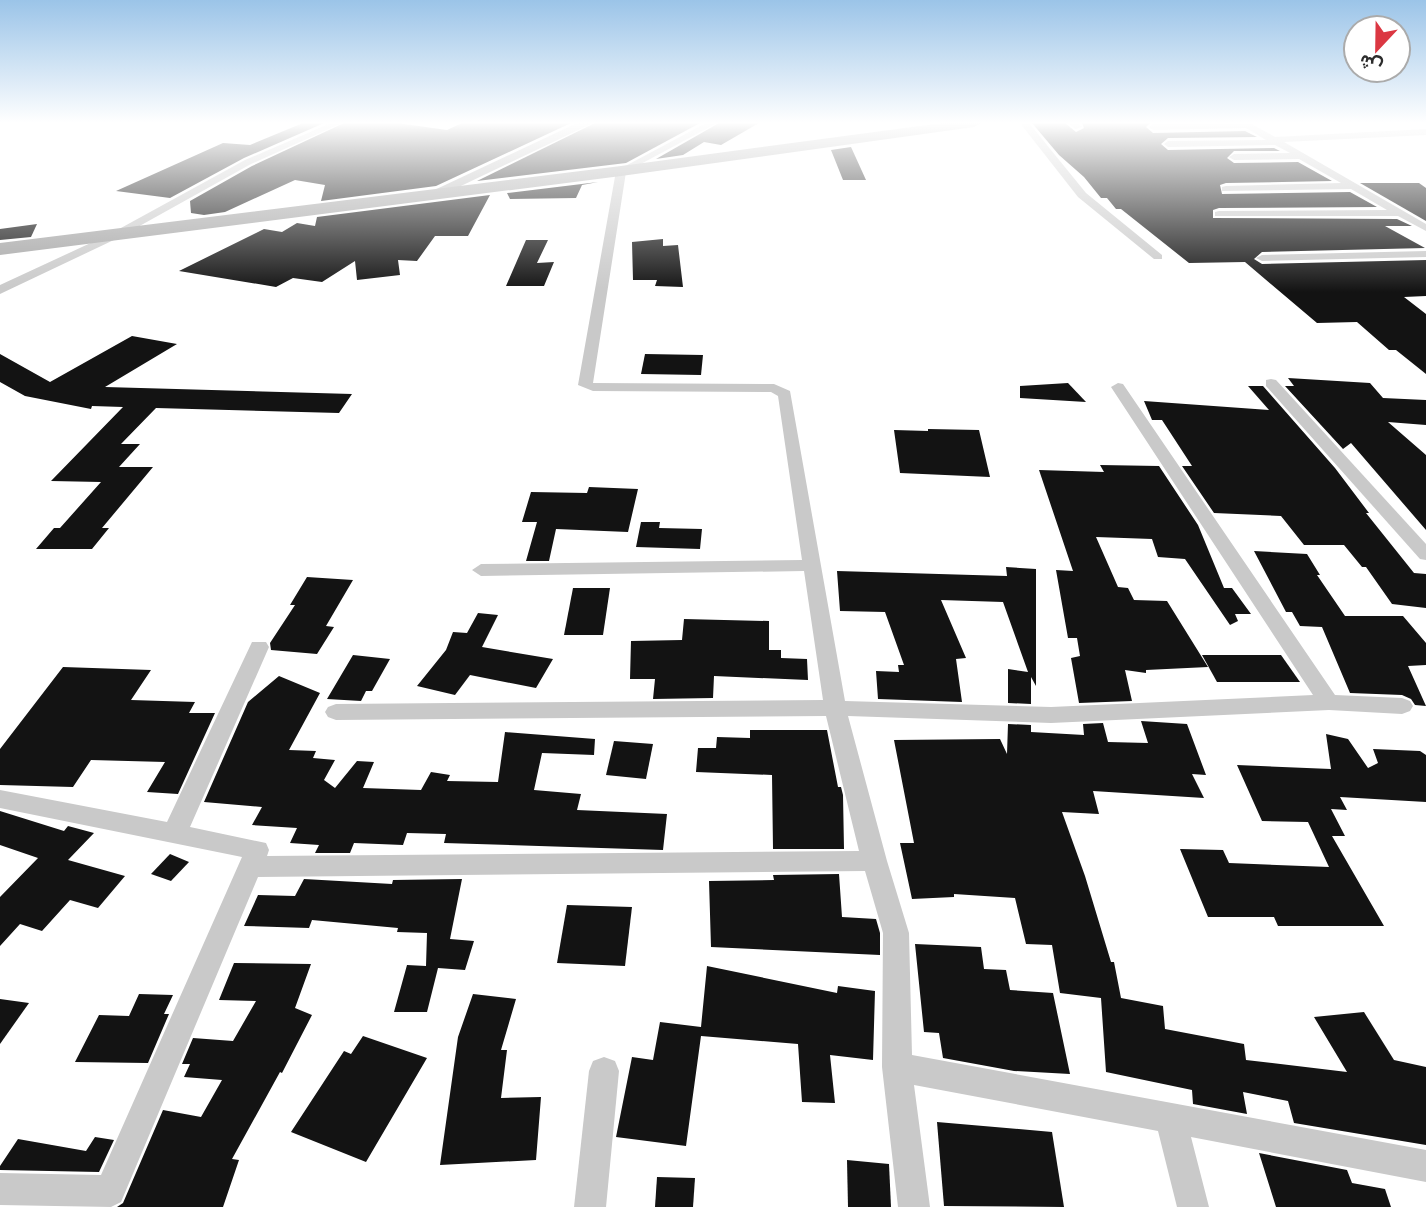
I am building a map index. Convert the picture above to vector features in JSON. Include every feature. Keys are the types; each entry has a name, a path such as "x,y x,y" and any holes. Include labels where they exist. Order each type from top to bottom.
{"main road":[{"path":"0,249 551,179"}],"street":[{"path":"0,290 114,236 217,179"},
{"path":"435,193 465,179"},
{"path":"620,179 584,385 774,388 785,394 835,708 874,861 896,933 897,1068 914,1207"},
{"path":"1069,179 1082,195 1157,257"},
{"path":"1340,179 1426,228"},
{"path":"1226,189 1352,186"},
{"path":"1219,214 1400,213"},
{"path":"1262,258 1426,254"},
{"path":"1271,383 1426,555"},
{"path":"1118,387 1329,702"},
{"path":"481,570 812,565"},
{"path":"175,832 259,648"},
{"path":"336,712 835,708 1051,716 1329,702 1402,706"},
{"path":"0,799 257,850 110,1191 0,1189"},
{"path":"249,867 874,861"},
{"path":"897,1068 1426,1166"},
{"path":"590,1207 604,1072"},
{"path":"1170,1118 1194,1207"}],"building":[{"path":"142,179 205,179 170,198 116,191"},
{"path":"228,179 450,179 436,186 321,201 325,185 295,180 225,212 204,215 191,213 190,201"},
{"path":"1086,179 1329,179 1332,181 1220,185 1222,194 1350,192 1377,207 1219,208 1213,210 1213,218 1397,219 1412,226 1385,226 1425,248 1262,252 1254,259 1262,264 1426,260 1426,296 1404,297 1426,314 1426,374 1396,350 1389,350 1357,322 1317,323 1245,262 1189,263 1121,209 1116,209 1107,198 1101,198"},
{"path":"598,182 582,185 576,198 510,199 507,193"},
{"path":"1360,183 1419,183 1426,188 1426,221"},
{"path":"490,195 468,236 435,236 417,261 398,260 400,275 357,280 355,261 322,282 293,278 276,287 179,271 264,229 282,232 297,223 315,226 317,217"},
{"path":"37,224 31,237 0,240 0,229"},
{"path":"663,239 663,246 678,245 683,287 655,286 657,280 633,280 632,242"},
{"path":"526,240 548,240 537,263 554,262 544,286 506,286"},
{"path":"132,336 177,344 105,387 352,394 339,413 156,408 121,444 140,444 119,467 153,467 102,528 109,528 92,549 36,549 54,528 60,528 101,482 51,481 123,407 92,406 91,409 25,396 0,382 0,354 50,382"},
{"path":"645,354 703,355 701,375 641,374"},
{"path":"1288,378 1370,383 1383,398 1426,400 1426,425 1388,422 1426,455 1426,530 1351,443 1343,449 1285,386 1294,386"},
{"path":"1068,383 1086,402 1020,398 1020,386"},
{"path":"1248,386 1263,386 1335,468 1369,513 1366,513 1414,573 1426,574 1426,608 1392,604 1366,567 1362,567 1344,545 1304,545 1281,516 1214,513 1182,466 1192,466 1162,420 1152,420 1144,401 1269,410"},
{"path":"894,430 979,430 990,477 900,473"},
{"path":"1100,465 1159,466 1198,525 1224,588 1232,588 1251,614 1235,614 1238,621 1230,625 1185,559 1158,557 1152,539 1096,537 1118,587 1128,588 1134,600 1167,601 1208,667 1146,670 1146,673 1125,670 1132,701 1079,703 1071,658 1080,656 1077,638 1068,638 1056,570 1073,571 1039,470 1104,472"},
{"path":"589,487 638,489 628,532 556,529 549,561 526,561 537,522 522,522 531,492 587,493"},
{"path":"641,522 660,522 659,528 702,529 700,549 636,547"},
{"path":"1254,551 1307,554 1320,575 1317,575 1345,616 1403,616 1426,643 1426,665 1408,666 1426,706 1415,705 1411,699 1402,695 1350,693 1322,627 1300,626 1292,612 1286,612"},
{"path":"1006,567 1036,569 1036,686 1031,677 1031,704 1008,703 1008,669 1028,672 1003,602 941,600 966,658 956,659 962,702 878,699 876,671 899,672 898,665 904,665 885,612 840,611 837,571 1007,576"},
{"path":"307,577 353,580 326,626 334,627 317,654 271,650 270,643 295,605 290,605"},
{"path":"573,588 610,588 603,635 564,635"},
{"path":"478,613 498,615 482,647 553,659 536,688 470,675 455,695 417,686 446,650 453,632 467,633"},
{"path":"684,619 769,621 769,650 781,650 781,658 807,659 808,680 714,676 713,698 653,699 655,679 630,679 631,641 682,640"},
{"path":"353,655 390,659 372,691 366,691 361,701 327,699"},
{"path":"1202,655 1281,655 1300,682 1217,682"},
{"path":"63,667 151,670 131,700 195,702 189,713 215,713 178,794 147,792 165,762 91,760 73,787 0,785 0,749"},
{"path":"279,676 320,693 289,750 316,751 313,758 335,760 324,780 335,788 357,761 374,762 363,788 421,790 431,772 450,775 447,781 498,782 505,732 595,739 594,755 542,753 534,790 581,794 577,810 667,814 663,850 444,843 446,834 407,833 403,845 354,843 350,853 315,853 319,845 290,843 297,828 252,825 262,807 204,802 248,702"},
{"path":"1141,721 1187,724 1206,775 1192,774 1204,798 1093,791 1099,814 1062,812 1111,962 1114,962 1121,998 1163,1006 1165,1029 1244,1044 1246,1060 1347,1072 1314,1017 1364,1012 1394,1060 1426,1067 1426,1145 1294,1123 1288,1101 1243,1092 1247,1114 1193,1104 1192,1090 1106,1072 1101,998 1060,993 1052,945 1026,944 1015,898 954,894 954,897 912,899 900,843 914,843 894,740 1000,739 1007,754 1008,724 1031,725 1031,732 1084,735 1083,724 1103,723 1108,742 1148,743"},
{"path":"750,730 827,730 838,787 841,787 843,795 844,849 773,849 772,775 696,772 698,748 716,748 717,737 750,738"},
{"path":"1326,734 1348,739 1368,768 1378,763 1373,749 1420,751 1426,755 1426,802 1340,797 1347,810 1331,809 1345,836 1332,836 1384,926 1278,926 1274,917 1208,917 1180,849 1223,850 1229,863 1329,867 1308,822 1262,821 1237,765 1331,769"},
{"path":"614,741 653,744 646,779 606,775"},
{"path":"0,811 64,831 68,826 94,833 68,860 125,876 98,908 70,900 42,931 20,924 0,946 0,897 38,858 0,845"},
{"path":"170,854 189,862 171,881 151,874"},
{"path":"839,874 842,917 876,919 880,933 880,955 711,947 709,881 774,880 773,875"},
{"path":"304,879 392,884 393,880 462,879 450,939 474,941 465,970 438,968 427,1012 394,1012 407,965 426,966 427,933 397,932 398,928 312,920 309,928 244,926 258,895 295,896"},
{"path":"567,905 632,907 625,966 557,963"},
{"path":"915,944 981,947 984,969 1006,970 1010,990 1053,993 1070,1074 1014,1071 943,1058 939,1033 924,1032"},
{"path":"234,963 311,964 295,1008 312,1015 232,1159 239,1160 223,1207 117,1207 123,1203 163,1110 201,1117 222,1080 184,1077 190,1064 182,1064 193,1038 233,1041 256,1001 219,1000"},
{"path":"707,966 837,993 838,986 875,991 873,1060 830,1055 835,1103 802,1102 798,1044 701,1036 686,1146 616,1137 632,1057 653,1060 660,1022 701,1027"},
{"path":"139,994 173,995 164,1014 169,1014 148,1063 75,1062 99,1015 129,1016"},
{"path":"473,994 516,999 501,1050 507,1050 501,1098 541,1097 536,1160 440,1165 458,1037"},
{"path":"0,999 29,1003 0,1044"},
{"path":"363,1036 427,1058 366,1162 291,1132 344,1051 351,1054"},
{"path":"937,1122 1052,1132 1064,1207 944,1206"},
{"path":"95,1137 114,1140 99,1172 0,1170 18,1139 86,1151"},
{"path":"1259,1153 1347,1170 1352,1183 1385,1189 1391,1207 1276,1207"},
{"path":"847,1160 889,1164 891,1207 848,1207"},
{"path":"657,1177 695,1178 693,1207 655,1207"}]}
